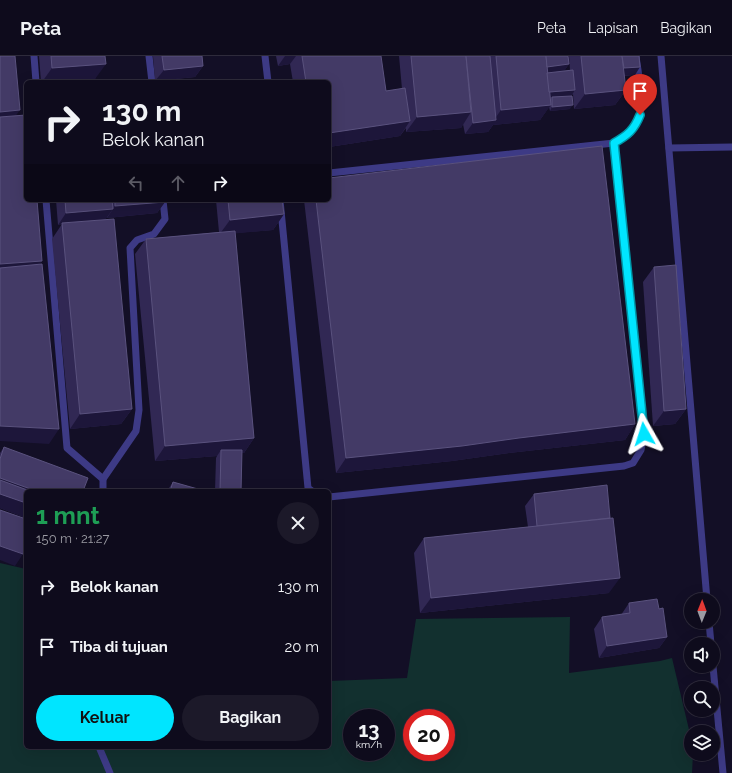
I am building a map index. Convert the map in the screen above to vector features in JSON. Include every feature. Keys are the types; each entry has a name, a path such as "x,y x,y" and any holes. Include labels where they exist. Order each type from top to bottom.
{"lane":[{"path":"34,56 36,80"},
{"path":"149,56 152,80"},
{"path":"265,56 268,80"},
{"path":"331,173 614,143 628,135 636,125 640,115 641,104 636,56"},
{"path":"661,56 706,593"},
{"path":"331,496 624,466 633,463 641,450 644,434 614,143"},
{"path":"668,148 732,147"},
{"path":"46,202 67,448 103,479"},
{"path":"103,489 103,479 136,431 139,410 130,248 137,240 154,234 165,219 163,202"},
{"path":"280,202 309,489"},
{"path":"714,673 723,773"},
{"path":"100,749 110,773"}],"green space":[{"path":"0,563 24,569 24,749 331,749 331,681 407,678 416,619 570,617 569,673 660,661 672,658 684,709 684,717 686,717 688,725 684,725 684,761 693,761 692,773 0,773"}],"building":[{"path":"0,56 15,56 20,110 0,112"},
{"path":"51,56 105,56 106,64 52,68"},
{"path":"162,56 202,56 203,66 164,70"},
{"path":"302,56 381,56 386,91 405,88 410,121 331,133 331,80 306,80"},
{"path":"411,56 466,56 471,112 417,117"},
{"path":"466,56 490,56 496,120 473,123"},
{"path":"496,56 546,56 551,105 501,110"},
{"path":"546,56 568,56 569,64 547,67"},
{"path":"581,56 622,56 626,90 585,94"},
{"path":"622,56 639,56 640,67 624,68"},
{"path":"573,70 575,90 549,92 547,73"},
{"path":"572,96 573,105 552,107 552,97"},
{"path":"24,115 24,202 37,202 42,261 0,264 0,117"},
{"path":"602,146 635,424 462,446 346,458 316,202 331,202 331,178"},
{"path":"65,202 112,202 113,209 66,213"},
{"path":"115,202 165,202 115,206"},
{"path":"228,202 282,202 284,214 230,220"},
{"path":"114,219 132,409 80,414 62,223"},
{"path":"235,231 254,438 165,446 146,239"},
{"path":"42,264 59,429 0,426 0,268"},
{"path":"676,265 686,409 664,411 654,267"},
{"path":"4,447 88,478 84,489 30,489 0,478 0,459"},
{"path":"221,450 242,450 241,489 220,489"},
{"path":"0,480 25,489 24,502 0,494"},
{"path":"173,482 198,489 171,489"},
{"path":"607,485 610,518 537,526 534,494"},
{"path":"0,510 24,518 23,554 0,546"},
{"path":"613,518 620,578 431,598 424,538"},
{"path":"657,599 659,609 663,608 667,637 607,646 602,617 630,613 629,603"}],"route":[{"path":"640,115 636,125 628,135 614,143 644,434"}]}
